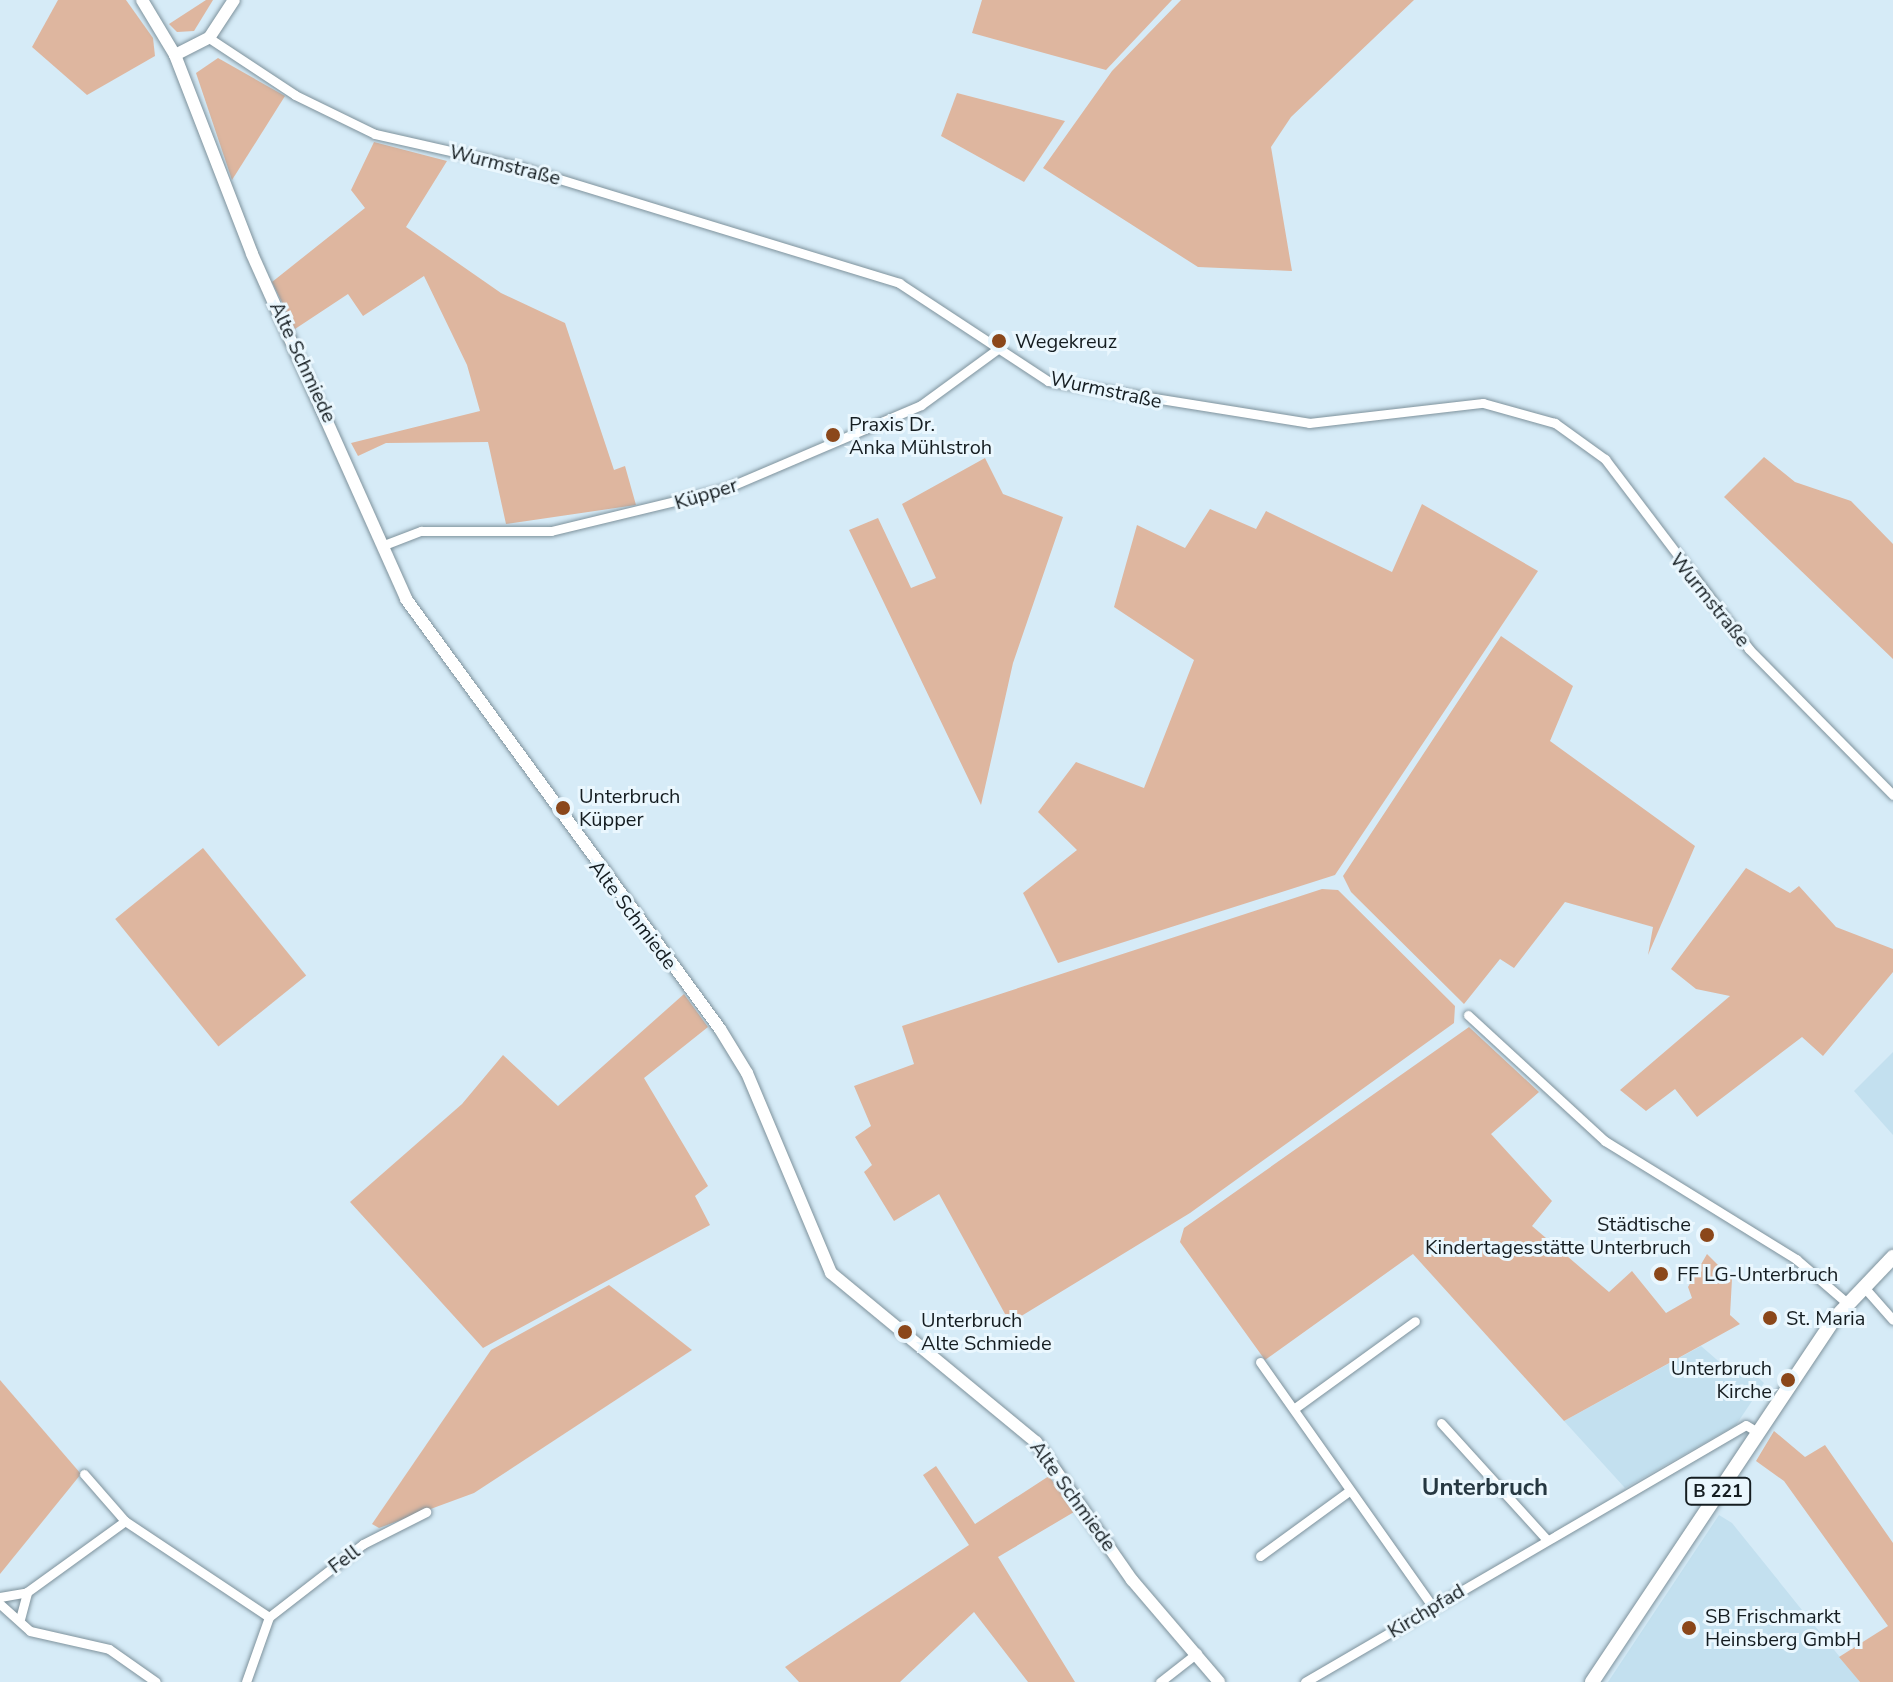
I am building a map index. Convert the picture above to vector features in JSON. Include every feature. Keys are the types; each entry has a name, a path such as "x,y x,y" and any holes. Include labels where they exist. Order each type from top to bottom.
{"main road":[{"name":"B 221","path":"1592,1682 1757,1432 1847,1303 1893,1257"}],"street":[{"name":"Alte Schmiede","path":"142,0 175,55 252,254 427,634 747,1073 831,1273 1036,1442 1132,1580 1219,1682"},
{"path":"175,55 209,38 234,0"},
{"name":"Wurmstraße","path":"209,38 295,95 375,134 517,166 899,283 1048,381 1281,420 1337,422 1483,403 1555,423 1605,459 1749,649 1893,795"},
{"name":"Küpper","path":"384,545 421,531 551,531 724,489 921,405 999,348"},
{"path":"1468,1015 1605,1141 1796,1259 1847,1303"},
{"path":"1863,1286 1893,1320"},
{"path":"1295,1408 1415,1321"},
{"path":"1260,1362 1433,1607"},
{"path":"1441,1423 1547,1540"},
{"name":"Kirchpfad","path":"1305,1682 1746,1425 1757,1432"},
{"path":"84,1474 125,1521 269,1617 246,1682"},
{"path":"1260,1556 1349,1491"},
{"name":"Fell","path":"269,1617 363,1544 426,1512"},
{"path":"0,1597 27,1592 125,1521"},
{"path":"20,1619 27,1592"},
{"path":"0,1604 50,1641 109,1649 156,1682"},
{"path":"1160,1682 1197,1653"}],"shaded area":[{"path":"58,0 126,0 153,38 155,56 87,95 32,47"},
{"path":"206,0 213,0 194,31 177,32 169,24"},
{"path":"982,0 1172,0 1106,70 972,33"},
{"path":"1181,0 1414,0 1291,117 1271,147 1292,271 1198,267 1043,168 1112,71"},
{"path":"218,58 285,96 232,180 196,73"},
{"path":"957,93 1065,121 1024,182 941,136"},
{"path":"374,142 447,161 406,227 501,293 565,323 614,470 625,466 636,505 506,524 488,442 386,443 358,456 351,443 480,411 467,365 424,276 363,316 348,294 295,329 272,282 365,208 351,190"},
{"path":"1764,457 1795,482 1851,501 1893,544 1893,659 1724,497"},
{"path":"985,458 1003,494 1063,517 1013,663 981,805 849,530 878,518 911,588 936,578 902,504"},
{"path":"1422,504 1538,571 1335,875 1058,963 1023,893 1077,850 1038,812 1076,762 1144,788 1194,660 1114,607 1137,525 1185,548 1210,509 1256,529 1266,511 1392,572"},
{"path":"1501,636 1573,686 1550,741 1695,846 1648,955 1653,927 1565,902 1514,968 1500,959 1464,1004 1351,892 1343,876"},
{"path":"203,848 306,975 218,1047 115,919"},
{"path":"1746,868 1790,893 1799,886 1836,927 1893,949 1893,972 1823,1056 1802,1037 1697,1117 1675,1089 1646,1111 1620,1090 1730,996 1696,989 1671,969"},
{"path":"1322,889 1338,890 1455,1006 1454,1023 1190,1213 1010,1323 939,1194 894,1221 864,1172 872,1165 855,1137 871,1126 854,1086 914,1064 902,1026"},
{"path":"684,994 708,1027 644,1078 708,1186 695,1196 710,1225 483,1348 350,1202 462,1104 503,1055 558,1106"},
{"path":"1469,1027 1539,1092 1491,1134 1552,1201 1532,1226 1609,1292 1632,1271 1666,1313 1692,1298 1688,1287 1707,1254 1732,1279 1730,1315 1740,1324 1564,1421 1413,1254 1265,1360 1180,1242 1184,1228"},
{"path":"1893,1052 1893,1135 1854,1091"},
{"path":"609,1285 692,1350 474,1493 379,1528 372,1524 491,1350"},
{"path":"1701,1346 1731,1372 1745,1365 1764,1383 1736,1425 1625,1488 1564,1421"},
{"path":"0,1380 81,1474 0,1574"},
{"path":"1774,1431 1805,1457 1825,1445 1893,1543 1893,1682 1860,1682 1839,1657 1888,1626 1784,1481 1756,1461"},
{"path":"936,1466 975,1524 1049,1476 1074,1512 998,1557 1075,1682 1028,1682 974,1612 900,1682 799,1682 785,1667 969,1545 923,1475"},
{"path":"1719,1515 1732,1523 1860,1682 1608,1682"}],"place":[{"name":"Wegekreuz","path":"999,341"},
{"name":"Praxis Dr. Anka Mühlstroh","path":"833,435"},
{"name":"Unterbruch Küpper","path":"563,808"},
{"name":"Städtische Kindertagesstätte Unterbruch","path":"1707,1235"},
{"name":"FF LG-Unterbruch","path":"1661,1274"},
{"name":"St. Maria","path":"1770,1318"},
{"name":"Unterbruch Alte Schmiede","path":"905,1332"},
{"name":"Unterbruch Kirche","path":"1788,1380"},
{"name":"SB Frischmarkt Heinsberg GmbH","path":"1689,1628"}],"district":[{"name":"Unterbruch","path":"1485,1488"}]}
